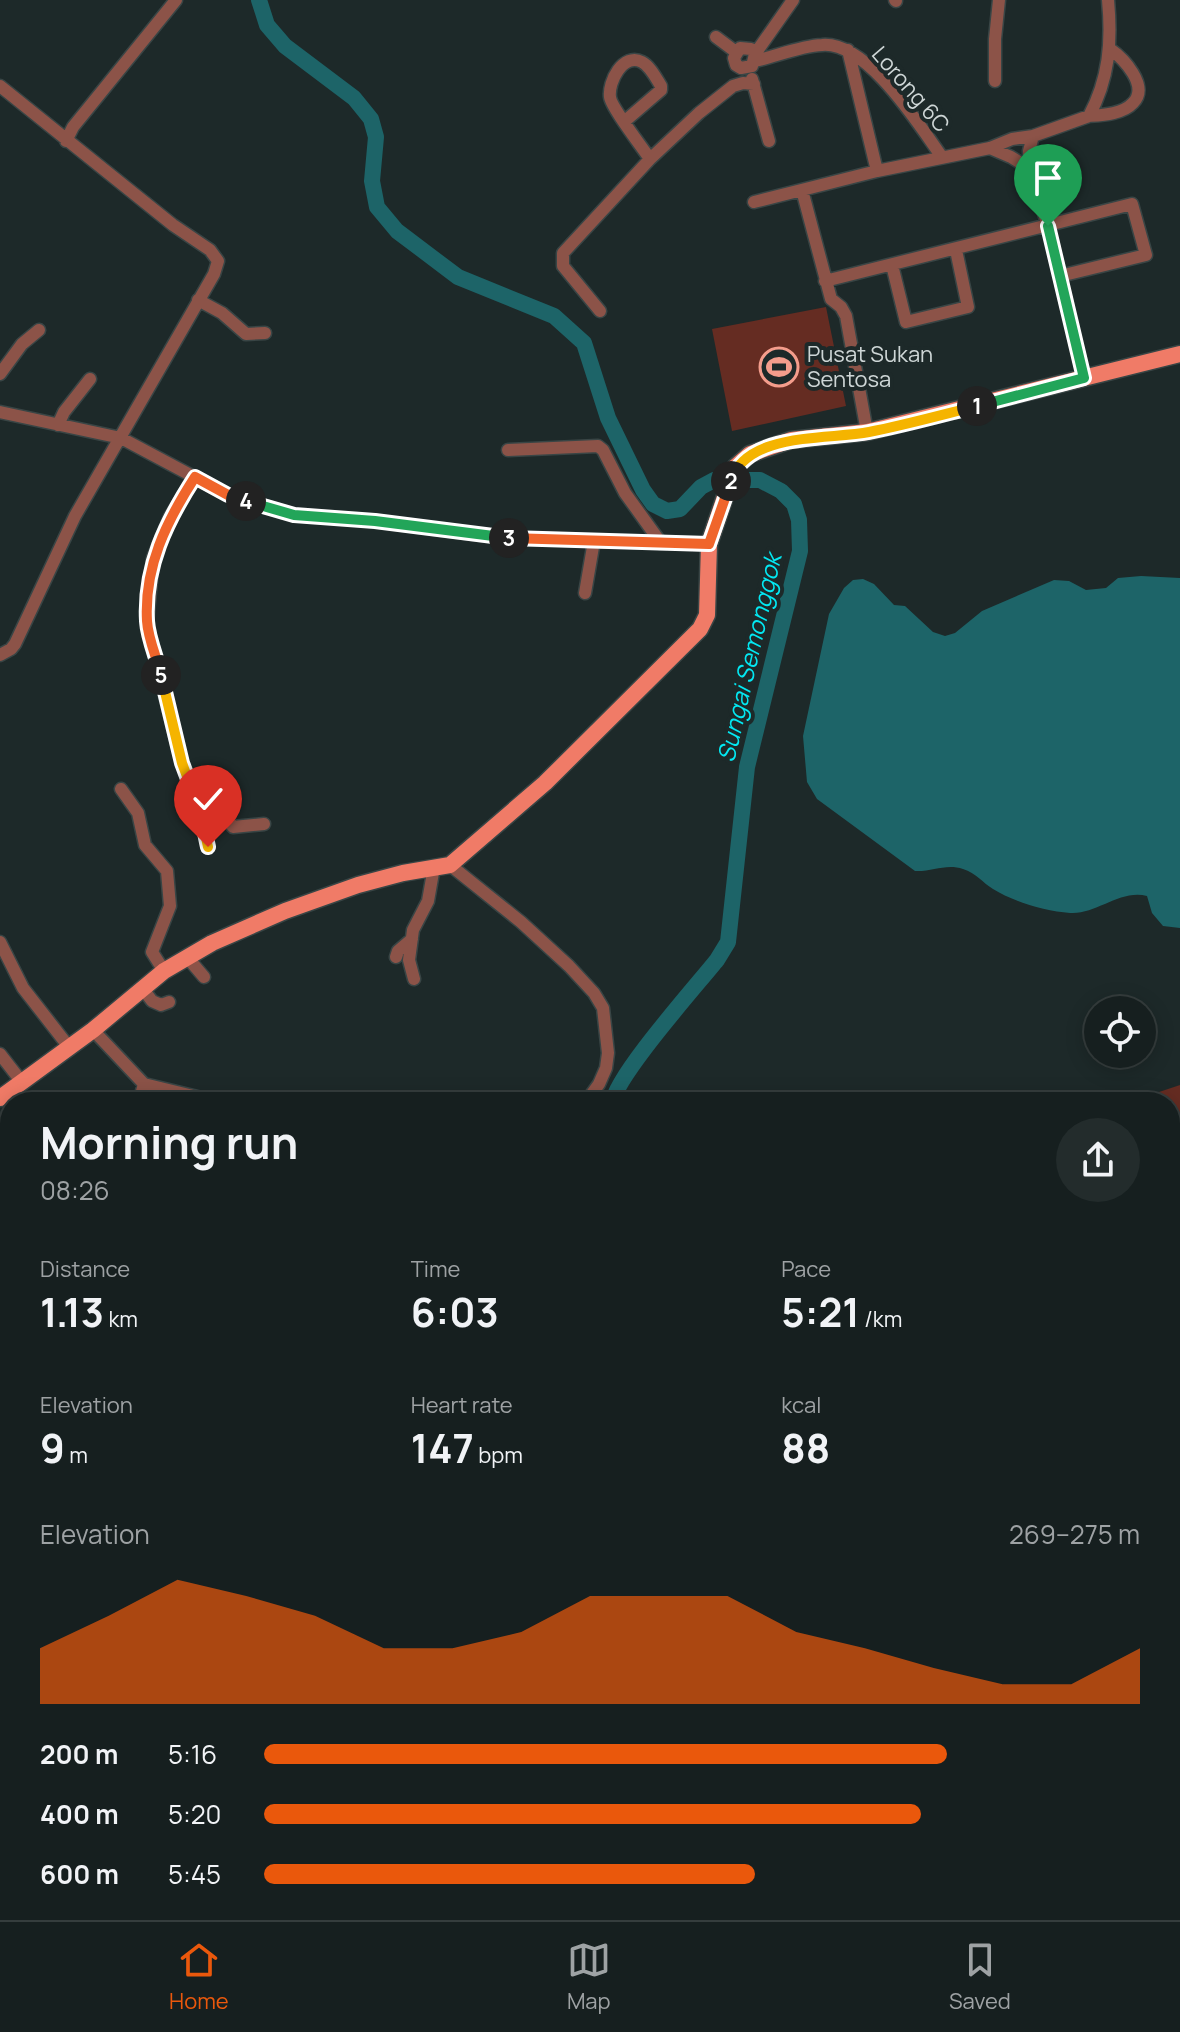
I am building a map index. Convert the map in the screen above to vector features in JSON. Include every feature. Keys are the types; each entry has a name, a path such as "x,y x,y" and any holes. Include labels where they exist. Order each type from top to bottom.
{"main road":[{"path":"7,1092 93,1030 164,971 187,957 285,911 358,885 442,866 545,783 700,629 707,615 709,544 735,467 750,454 791,440 867,432 1180,354"}],"street":[{"path":"66,141 73,127 176,0"},
{"path":"769,141 754,84 752,61 793,0"},
{"path":"995,81 999,0"},
{"path":"1089,116 1102,89 1110,49 1108,0"},
{"path":"716,37 736,52 736,65 752,61"},
{"name":"Lorong 6C","path":"752,61 822,45 848,49 894,94 942,157"},
{"path":"848,49 877,171"},
{"path":"754,202 877,171 990,148 1089,116 1116,112 1133,104 1137,98 1129,64 1110,49"},
{"path":"625,121 661,90 645,63 638,60 629,60 617,72 611,85 610,98 615,111 650,159"},
{"path":"600,311 563,266 563,253 650,159 699,113 733,86 754,84"},
{"path":"0,86 173,225 210,250 218,261 214,274 160,372 75,516 15,644 0,655"},
{"path":"1033,136 1029,151 1030,169 1048,226 1084,378"},
{"path":"990,148 1030,169"},
{"path":"802,190 831,299 846,316 867,432"},
{"path":"825,281 1132,204 1146,255 1060,276"},
{"path":"892,265 906,322 968,307 956,250"},
{"path":"198,300 222,313 246,334 265,333"},
{"path":"0,374 22,344 39,330"},
{"path":"58,425 64,412 90,379"},
{"path":"0,412 121,438 228,495 294,515 375,521 504,538 709,544"},
{"path":"508,450 598,446 625,493 661,543"},
{"path":"195,477 170,517 153,558 147,624 182,763 201,814 208,847"},
{"path":"585,593 594,541"},
{"path":"121,789 138,813 145,845 167,871 170,906 152,952 164,971"},
{"path":"201,814 218,807 233,827 264,824"},
{"path":"414,979 409,960 413,930 442,866 521,922 594,993 603,1008 608,1053 606,1068 593,1092"},
{"path":"396,957 398,951 412,939"},
{"path":"0,942 23,988 69,1047"},
{"path":"187,957 204,977"},
{"path":"143,989 156,1004 169,1002"},
{"path":"93,1030 144,1084 177,1092"},
{"path":"0,1054 21,1081"},
{"path":"142,1092 144,1084"}],"shaded area":[{"name":"Pusat Sukan Sentosa","path":"826,307 846,406 732,431 712,329"},
{"path":"1180,1085 1180,1092 1159,1092"}],"water":[{"path":"1118,578 1180,578 1180,928 1163,926 1152,913 1147,896 1127,896 1080,913 1070,913 1040,908 1010,898 963,869 951,867 915,871 817,799 807,782 803,736 829,614 844,588 853,580 863,579 874,584 894,605 905,606 933,632 945,636 955,633 982,611 1054,580 1069,581 1086,590 1106,588"}],"waterway":[{"name":"Sungai Semonggok","path":"259,0 267,25 285,46 354,98 371,119 376,137 372,181 377,207 397,231 458,277 554,316 584,343 608,418 653,504 667,511 680,509 701,487 714,480 760,480 781,491 794,504 799,520 800,551 747,767 728,942 627,1073 616,1092"}],"place":[{"name":"Pusat Sukan Sentosa","path":"779,367"}],"route":[{"path":"208,847 201,814 182,763 147,624 153,558 170,517 195,477 228,495 294,515 375,521 504,538 709,544 735,467 750,454 791,440 867,432 1084,378 1048,226"}]}
